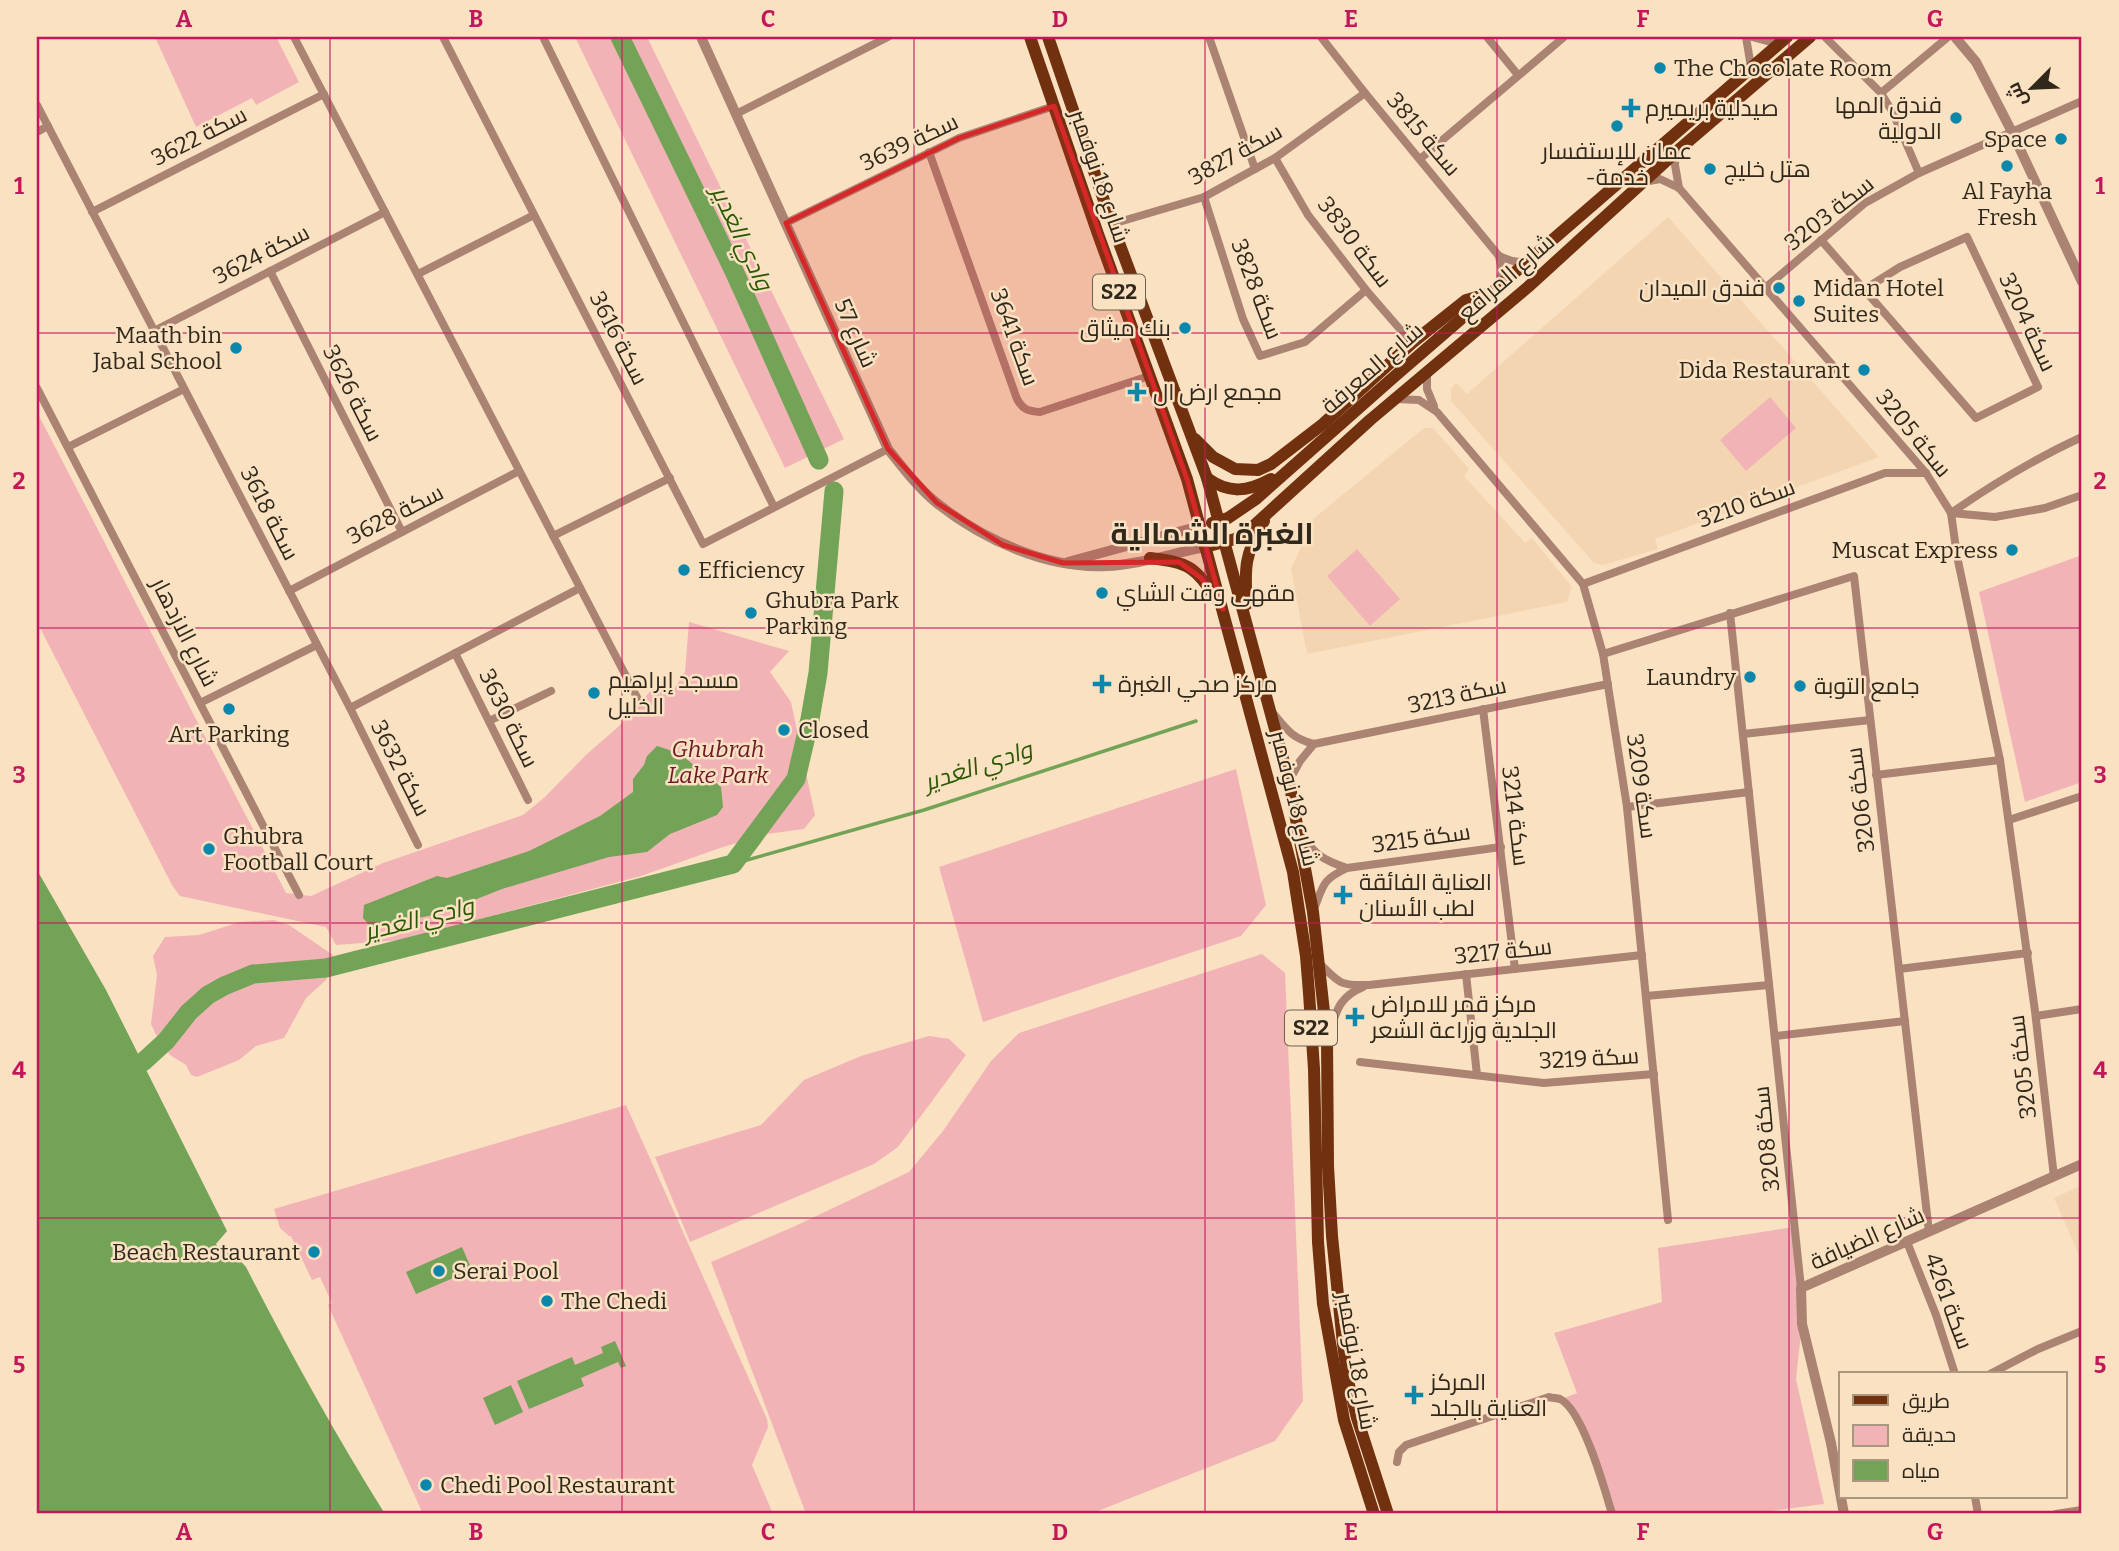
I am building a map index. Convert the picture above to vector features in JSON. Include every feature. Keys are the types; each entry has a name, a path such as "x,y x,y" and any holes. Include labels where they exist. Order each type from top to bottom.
{"main road":[{"name":"شارع 18 نوفمبر","path":"1030,37 1187,479 1293,872 1309,993 1314,1069 1318,1242 1323,1304 1344,1420 1374,1514"},
{"name":"شارع 18 نوفمبر","path":"1048,37 1112,223 1206,478 1289,781 1313,912 1327,1039 1328,1166 1343,1344 1357,1418 1388,1514"},
{"name":"شارع المرافع","path":"1225,542 1248,531 1810,37"},
{"name":"شارع المعرفة","path":"1200,526 1241,511 1256,499 1286,470 1783,41"},
{"path":"1191,435 1223,464 1246,471 1258,470 1271,464 1324,424 1412,343 1466,300 1495,290"},
{"path":"1206,478 1220,488 1246,489 1260,485 1286,470"},
{"path":"1248,632 1246,560 1252,542 1273,509"},
{"path":"1205,547 1225,542"},
{"path":"1150,558 1179,562 1192,568 1223,609"}],"street":[{"path":"294,37 640,703"},
{"name":"سكة 3616","path":"443,37 703,544 888,449"},
{"path":"543,37 774,508"},
{"name":"شارع 57","path":"701,37 888,449 920,487 958,518 1003,545 1063,563 1089,567 1107,566 1205,547"},
{"path":"736,114 888,37"},
{"path":"1209,37 1255,169"},
{"name":"سكة 3815","path":"1321,37 1499,256"},
{"path":"1486,37 1518,75"},
{"path":"1420,159 1564,37"},
{"path":"1746,37 1751,67"},
{"path":"1752,37 1783,41"},
{"path":"1825,37 1881,93 1893,113 1919,173"},
{"path":"1881,93 1948,37"},
{"path":"1955,37 1976,62 2082,282"},
{"name":"سكة 3827","path":"1112,223 1204,197 1275,158 1365,93"},
{"name":"سكة 3622","path":"92,212 324,94"},
{"name":"سكة 3203","path":"1765,288 1865,203 1919,173 2082,101"},
{"name":"سكة 3618","path":"37,105 350,708"},
{"name":"سكة 3639","path":"786,223 959,138 1054,106"},
{"path":"37,132 48,126"},
{"name":"سكة 3641","path":"929,152 1021,408 1040,412 1149,376"},
{"path":"1676,152 1679,188"},
{"name":"سكة 3830","path":"1275,158 1308,215 1366,290 1412,343"},
{"path":"1641,183 1660,179 1679,188"},
{"name":"سكة 3205","path":"1679,188 1926,473 1951,513 1957,556 2010,820 2054,1177"},
{"name":"سكة 3828","path":"1204,197 1243,319 1260,356 1305,342 1366,290"},
{"name":"سكة 3624","path":"154,331 385,212"},
{"path":"418,274 534,215"},
{"name":"سكة 3204","path":"1821,240 1976,418 2038,387 1967,237 1900,267 1865,289"},
{"path":"1499,256 1521,262 1532,257"},
{"path":"1495,290 1502,271 1499,256"},
{"name":"سكة 3626","path":"270,271 402,532"},
{"name":"سكة 3209","path":"1427,373 1427,389 1437,412"},
{"name":"شارع الازدهار","path":"37,388 299,895"},
{"path":"68,447 184,389"},
{"name":"سكة 3209","path":"1396,399 1419,400 1437,412 1583,584 1603,654 1627,807 1668,1220"},
{"path":"1951,513 2025,466 2082,437"},
{"name":"سكة 3628","path":"289,591 519,471"},
{"name":"سكة 3210","path":"1583,584 1885,473 1926,473"},
{"path":"553,536 670,478"},
{"path":"1951,513 1995,517 2045,508 2082,495"},
{"path":"1063,563 1200,526"},
{"name":"سكة 3206","path":"1730,613 1854,576 1929,1233"},
{"path":"350,708 580,588"},
{"path":"1603,654 1730,613"},
{"name":"سكة 3208","path":"1730,613 1801,1288"},
{"path":"200,703 317,645"},
{"name":"سكة 3630","path":"456,653 528,800"},
{"name":"سكة 3213","path":"1314,744 1608,684"},
{"path":"489,721 551,691"},
{"name":"سكة 3632","path":"350,708 418,845"},
{"name":"سكة 3214","path":"1483,709 1515,969"},
{"path":"1271,711 1290,734 1314,744 1289,781"},
{"path":"1743,734 1870,720"},
{"path":"1877,775 2000,760"},
{"path":"1627,807 1749,792"},
{"path":"2010,820 2082,796"},
{"name":"سكة 3215","path":"1300,833 1314,852 1328,862 1347,868"},
{"name":"سكة 3215","path":"1313,912 1329,876 1347,868 1501,847"},
{"path":"1899,970 2028,953"},
{"name":"سكة 3217","path":"1319,963 1335,979 1347,985 1369,985 1642,955"},
{"path":"1466,974 1477,1075"},
{"name":"سكة 3217","path":"1327,1039 1343,998 1369,985"},
{"path":"1646,996 1769,985"},
{"path":"2036,1016 2082,1010"},
{"path":"1775,1036 1905,1021"},
{"name":"سكة 3219","path":"1360,1062 1544,1083 1654,1073"},
{"name":"شارع الضيافة","path":"1839,1487 1802,1324 1801,1288 2082,1164"},
{"name":"سكة 4261","path":"1907,1242 1936,1315 1954,1372"},
{"path":"1994,1372 2038,1349 2082,1331"},
{"path":"1397,1462 1399,1452 1406,1445 1549,1397 1561,1399 1573,1412 1597,1461 1612,1514"},
{"path":"2056,1514 2082,1510"}],"highlighted area":[{"path":"1054,106 1187,479 1223,609 1201,578 1179,562 1063,563 1003,545 937,503 888,449 786,223 959,138"}],"shaded area":[{"path":"1668,217 1879,457 1655,539 1658,549 1603,565 1594,563 1451,401 1451,388 1456,383 1467,394"},
{"path":"1424,428 1433,428 1469,469 1464,476 1525,543 1532,538 1572,587 1567,602 1307,654 1291,569 1313,519"},
{"path":"2082,1185 2082,1253 2079,1255 2054,1198"}],"green space":[{"path":"155,37 276,37 299,82 256,105 252,98 196,127"},
{"path":"575,37 647,37 844,439 785,468"},
{"path":"1770,397 1796,428 1746,471 1720,440"},
{"name":"Ghubrah Lake Park","path":"37,412 286,893 311,896 383,863 523,815 618,727 658,683 671,694 685,672 689,622 789,651 770,672 791,702 815,815 804,829 767,834 641,876 401,940 336,945 326,927 180,896 37,622"},
{"path":"1357,549 1400,599 1370,626 1327,576"},
{"path":"2082,555 2082,782 2025,802 1979,592"},
{"path":"1236,769 1266,905 1241,936 983,1022 939,867"},
{"path":"274,920 289,925 333,955 326,980 306,998 284,1038 256,1046 239,1060 197,1077 191,1075 186,1065 170,1055 159,1041 151,1024 157,975 153,956 165,937 199,935 240,922"},
{"path":"1262,954 1285,973 1303,1401 1275,1441 1090,1514 806,1514 711,1262 909,1172 943,1131 991,1061 1019,1033"},
{"path":"929,1036 949,1039 966,1055 898,1147 874,1164 690,1242 655,1157 761,1125 804,1080 861,1056"},
{"name":"The Chedi","path":"626,1105 767,1419 768,1427 752,1465 773,1514 423,1514 328,1305 332,1303 320,1277 312,1280 291,1236 280,1228 274,1209"},
{"path":"1794,1227 1802,1324 1796,1379 1824,1504 1746,1514 1612,1514 1597,1460 1562,1399 1577,1393 1554,1333 1662,1302 1658,1248"}],"water":[{"path":"657,746 679,753 721,787 723,807 717,815 670,834 647,852 609,857 502,889 439,914 371,927 363,918 364,905 437,876 447,878 529,851 600,816 633,792 633,779 644,765 647,756"},
{"path":"37,870 106,990 227,1231 216,1244 220,1251 235,1255 246,1267 313,1392 385,1514 37,1514"},
{"name":"Serai Pool","path":"462,1247 472,1270 416,1294 406,1272"},
{"path":"615,1341 626,1366 621,1368 618,1362 581,1378 584,1386 529,1409 517,1381 572,1357 575,1365 603,1353 601,1347"},
{"path":"511,1385 523,1412 495,1425 483,1398"}],"waterway":[{"name":"وادي الغدير","path":"620,37 734,271 819,460"},
{"name":"وادي الغدير","path":"143,1062 208,995 253,974 326,968 733,864 796,779 818,673 834,491"},
{"name":"وادي الغدير","path":"733,864 924,810 1196,721"}],"place":[{"name":"The Chocolate Room","path":"1660,68"},
{"name":"صيدلية بريميرم","path":"1631,108"},
{"name":"فندق المها الدولية","path":"1956,118"},
{"name":"عمان للإستفسار -خدمة","path":"1617,126"},
{"name":"Space","path":"2061,139"},
{"name":"Al Fayha Fresh","path":"2007,166"},
{"name":"هتل خلیج","path":"1710,169"},
{"name":"فندق الميدان","path":"1779,288"},
{"name":"Midan Hotel Suites","path":"1799,301"},
{"name":"بنك ميثاق","path":"1185,328"},
{"name":"Maath bin Jabal School","path":"236,348"},
{"name":"Dida Restaurant","path":"1864,370"},
{"name":"مجمع ارض ال","path":"1137,392"},
{"name":"Muscat Express","path":"2012,550"},
{"name":"Efficiency","path":"684,570"},
{"name":"مقهى وقت الشاي","path":"1102,593"},
{"name":"Ghubra Park Parking","path":"751,613"},
{"name":"Laundry","path":"1750,677"},
{"name":"مركز صحي الغبرة","path":"1102,684"},
{"name":"جامع التوبة","path":"1800,686"},
{"name":"مسجد إبراهيم الخليل","path":"594,693"},
{"name":"Art Parking","path":"229,709"},
{"name":"Closed","path":"784,730"},
{"name":"Ghubra Football Court","path":"209,849"},
{"name":"العناية الفائقة لطب الأسنان","path":"1343,895"},
{"name":"مركز قمر للامراض الجلدية وزراعة الشعر","path":"1355,1017"},
{"name":"Beach Restaurant","path":"314,1252"},
{"name":"Serai Pool","path":"439,1271"},
{"name":"The Chedi","path":"547,1301"},
{"name":"المركز العناية بالجلد","path":"1414,1395"},
{"name":"Chedi Pool Restaurant","path":"426,1485"}],"district":[{"name":"الغبرة الشمالية","path":"1212,534"}]}
